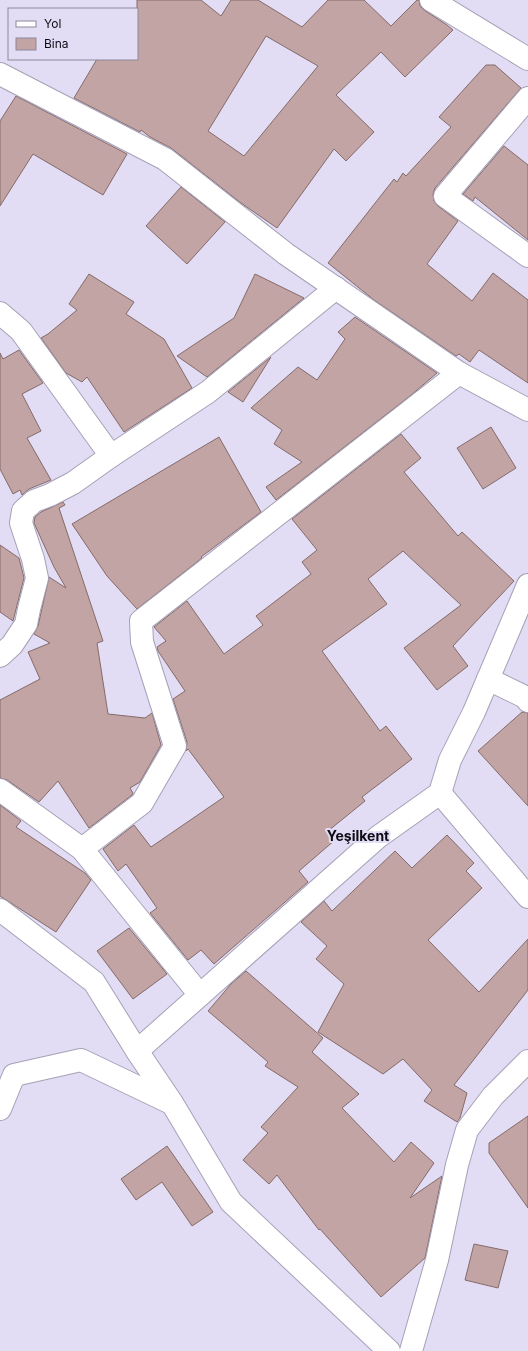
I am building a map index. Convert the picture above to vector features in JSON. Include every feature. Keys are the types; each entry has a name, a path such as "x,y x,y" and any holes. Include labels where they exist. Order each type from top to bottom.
{"street":[{"path":"430,0 528,59"},
{"path":"0,74 165,160 286,254 459,373 528,410"},
{"path":"528,98 445,196 528,256"},
{"path":"0,656 12,645 26,624 37,578 33,559 20,522 23,511 34,500 50,496 73,483 208,392 336,288"},
{"path":"0,313 21,331 111,456"},
{"path":"82,850 142,803 175,746 142,642 141,621 459,373"},
{"path":"137,1051 378,837 440,793 450,760 474,712 528,585"},
{"path":"488,679 525,697 528,701"},
{"path":"0,790 82,850 200,995"},
{"path":"440,793 528,898"},
{"path":"0,910 94,982 137,1051 172,1103 231,1202 389,1351"},
{"path":"0,1109 14,1075 81,1060 172,1103"},
{"path":"411,1351 437,1260 457,1165 467,1130 493,1096 528,1061"}],"building":[{"path":"137,0 201,0 221,16 231,0 258,0 302,27 328,0 364,0 391,26 417,0 419,0 420,6 424,10 453,30 405,77 381,52 336,95 374,132 346,161 334,149 277,228 241,203 171,148 150,137 141,130 140,132 74,98 96,60 138,60","holes":["266,36 318,66 244,156 208,131"]},
{"path":"486,65 495,65 521,88 435,188 433,194 434,201 438,206 458,221 427,264 472,301 493,273 528,300 528,383 479,350 470,362 459,354 456,356 374,300 328,263 394,179 397,182 403,173 406,176 451,127 439,117"},
{"path":"16,96 127,154 103,195 33,154 0,206 0,121"},
{"path":"504,146 528,165 528,240 475,197 473,201 463,194"},
{"path":"181,187 225,222 187,264 146,226"},
{"path":"89,274 134,302 126,314 164,339 192,388 124,432 87,377 82,382 66,373 41,338 77,310 69,304"},
{"path":"255,274 304,298 207,377 177,356 234,318"},
{"path":"355,317 437,373 410,396 276,500 266,487 302,462 274,444 282,430 251,408 298,367 317,380 345,339 338,332"},
{"path":"19,350 43,383 22,394 41,431 27,438 51,480 29,489 22,495 20,490 13,494 0,469 0,353 3,359"},
{"path":"271,357 243,402 228,392"},
{"path":"491,427 516,468 483,489 457,448"},
{"path":"401,434 421,458 404,472 458,536 462,532 514,581 453,646 468,666 437,690 404,648 461,605 403,551 368,579 387,604 322,651 380,731 386,726 412,759 362,797 365,801 328,831 335,840 299,871 308,882 214,964 201,950 188,960 150,913 157,908 126,864 118,871 103,849 134,825 151,847 224,797 188,749 186,751 187,742 173,699 185,691 158,651 157,647 166,641 154,627 187,601 224,654 263,625 256,616 311,574 302,562 317,550 292,519"},
{"path":"219,437 261,512 201,557 202,558 137,609 107,576 72,524"},
{"path":"63,502 65,505 59,508 103,641 97,643 108,714 145,718 152,713 161,745 140,782 130,788 133,793 132,795 89,828 58,781 39,802 7,780 0,778 0,700 40,679 28,652 50,643 34,634 38,626 49,577 66,588 54,567 34,523 35,517 41,512"},
{"path":"0,545 19,558 24,578 13,621 0,612"},
{"path":"522,712 528,713 528,806 478,751"},
{"path":"0,805 21,821 16,827 85,873 91,880 56,932 0,896"},
{"path":"447,835 474,863 466,871 482,888 428,940 479,992 528,939 528,990 454,1085 467,1093 460,1118 457,1122 424,1101 432,1090 403,1059 383,1074 318,1032 344,984 316,959 327,946 301,922 324,901 332,911 395,851 412,868"},
{"path":"129,928 167,974 133,999 97,951"},
{"path":"246,971 323,1038 312,1052 359,1094 342,1108 394,1162 411,1142 434,1163 410,1198 442,1176 425,1258 381,1297 320,1229 319,1230 277,1175 269,1184 243,1160 268,1133 261,1127 298,1087 265,1066 268,1062 208,1011 231,984"},
{"path":"528,1116 528,1208 489,1153 489,1143"},
{"path":"167,1146 213,1212 192,1226 162,1182 136,1200 121,1179"},
{"path":"474,1244 508,1251 498,1288 465,1280"}],"district":[{"name":"Yeşilkent","path":"358,835"}]}
